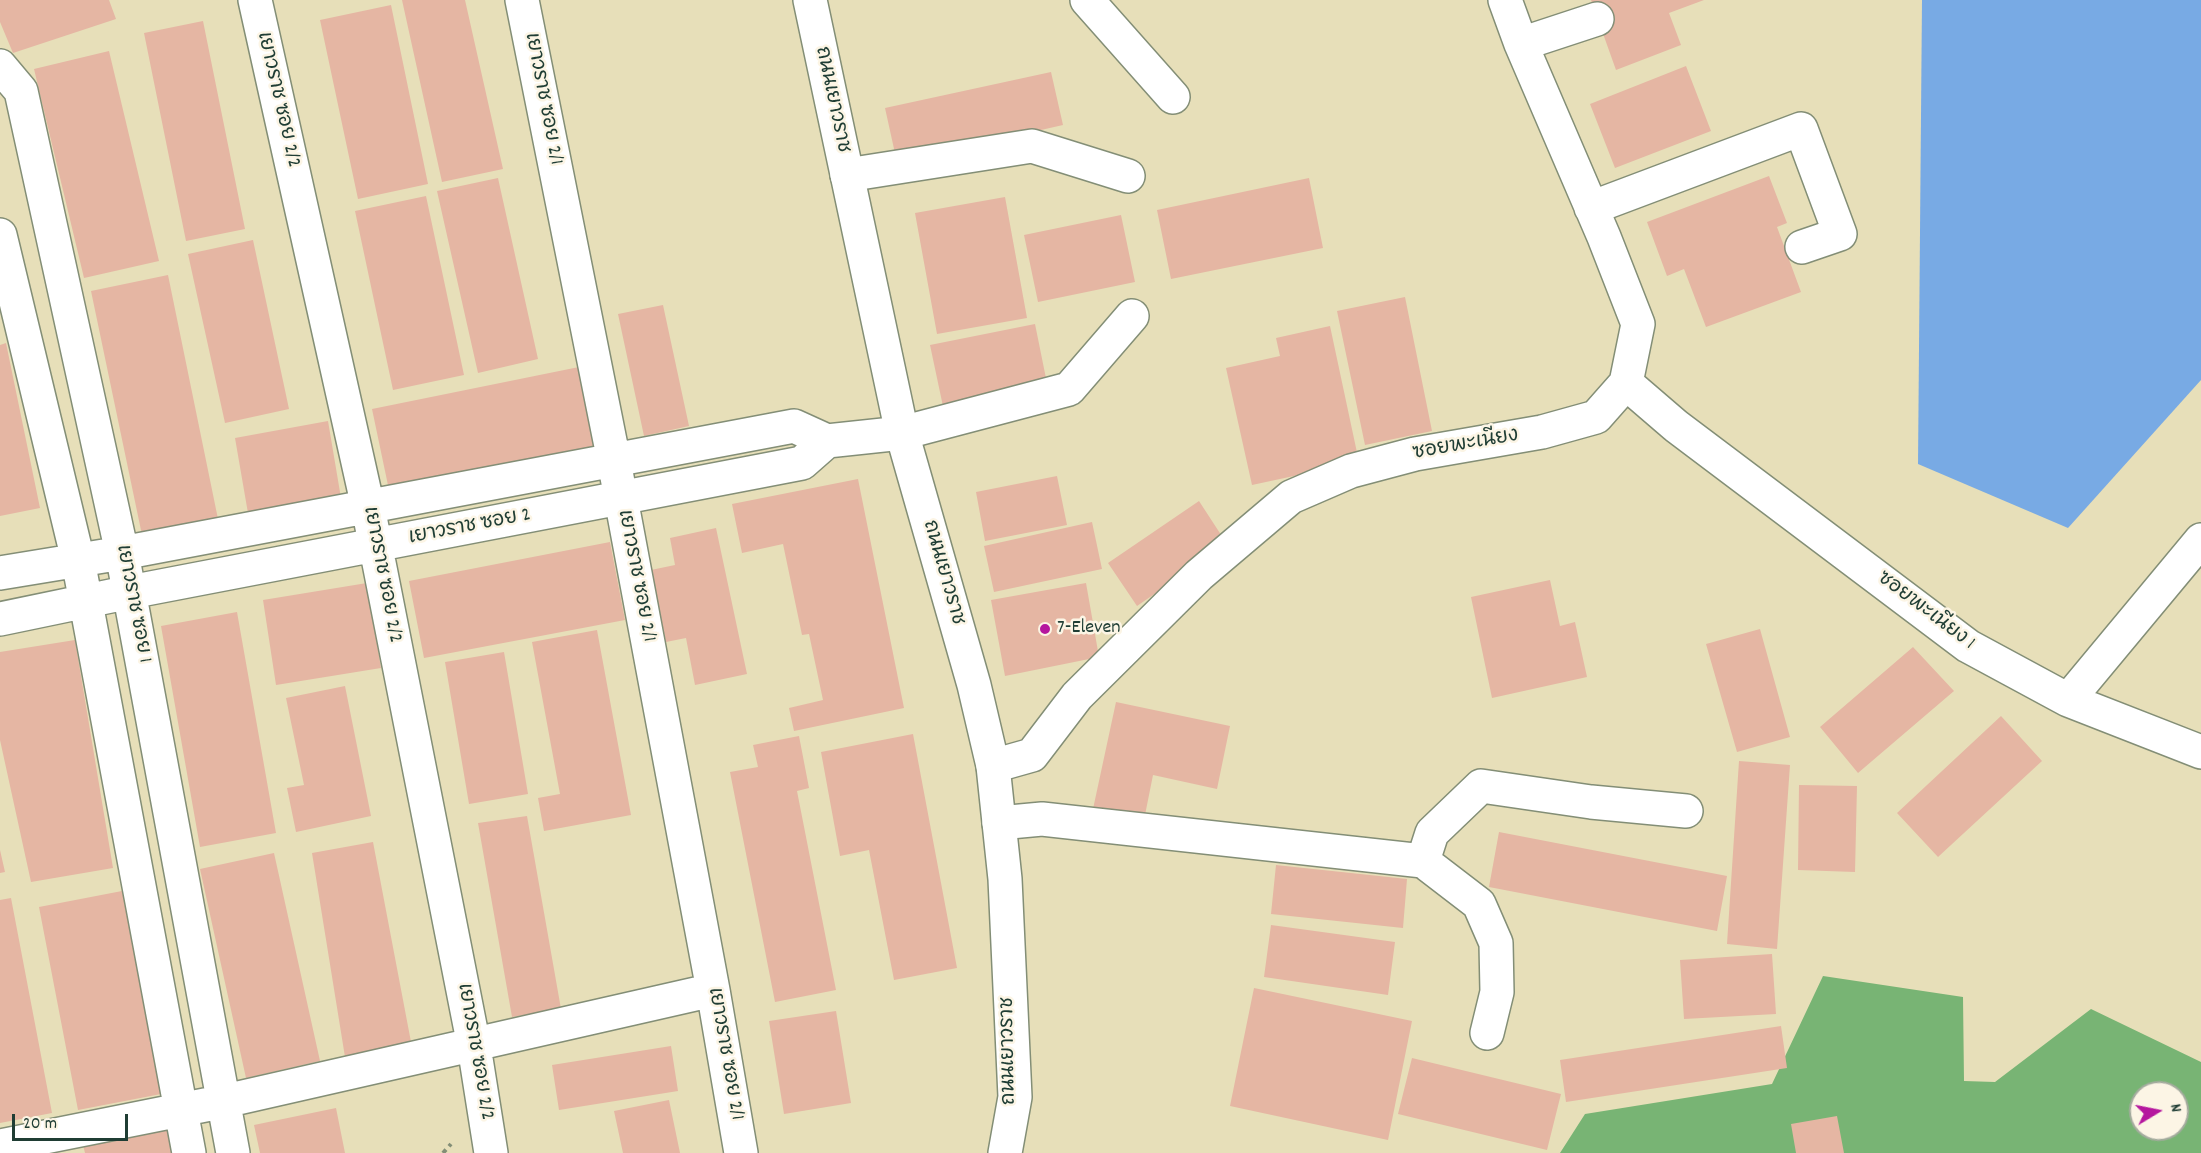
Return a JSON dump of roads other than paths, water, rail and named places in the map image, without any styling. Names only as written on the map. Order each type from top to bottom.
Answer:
[{"type":"street","name":"เยาวราช ซอย 2/2","points":[[255,0],[368,507],[474,1046],[491,1153]]},
{"type":"street","name":"เยาวราช ซอย 2/1","points":[[522,0],[614,462],[713,990],[741,1153]]},
{"type":"street","name":"ถนนเยาวราช","points":[[810,0],[902,433],[971,674],[993,766],[1005,879],[1015,1096],[1005,1153]]},
{"type":"street","points":[[1087,0],[1173,97]]},
{"type":"street","name":"ซอยพะเนียง","points":[[993,766],[1032,755],[1077,696],[1093,680],[1199,575],[1292,497],[1351,471],[1415,454],[1542,432],[1596,417],[1626,383],[1638,324],[1504,0]]},
{"type":"street","points":[[1521,44],[1598,19]]},
{"type":"street","name":"เยาวราช ซอย 1","points":[[0,66],[21,91],[122,553],[233,1153]]},
{"type":"street","points":[[1591,208],[1801,129],[1840,234],[1802,247]]},
{"type":"street","points":[[848,175],[1032,146],[1128,176]]},
{"type":"street","points":[[0,235],[78,560],[189,1153]]},
{"type":"street","points":[[17,306],[66,296]]},
{"type":"street","points":[[827,441],[902,433],[1069,389],[1132,316]]},
{"type":"street","name":"ซอยพะเนียง 1","points":[[1626,383],[1676,426],[1968,646],[2068,700],[2201,752]]},
{"type":"street","name":"เยาวราช ซอย 2","points":[[0,573],[122,553],[614,462],[794,426],[827,441],[802,463],[130,592],[0,620]]},
{"type":"street","points":[[2068,700],[2199,546]]},
{"type":"street","points":[[1423,861],[1432,832],[1481,786],[1591,802],[1686,811]]},
{"type":"street","points":[[999,823],[1041,819],[1423,861],[1479,904],[1496,943],[1497,992],[1487,1033]]},
{"type":"street","points":[[140,890],[184,882]]},
{"type":"street","points":[[0,1146],[225,1101],[713,990]]},
{"type":"water","points":[[1922,0],[2201,0],[2201,380],[2068,528],[1918,464]]},
{"type":"place","name":"7-Eleven","points":[[1045,629]]}]
